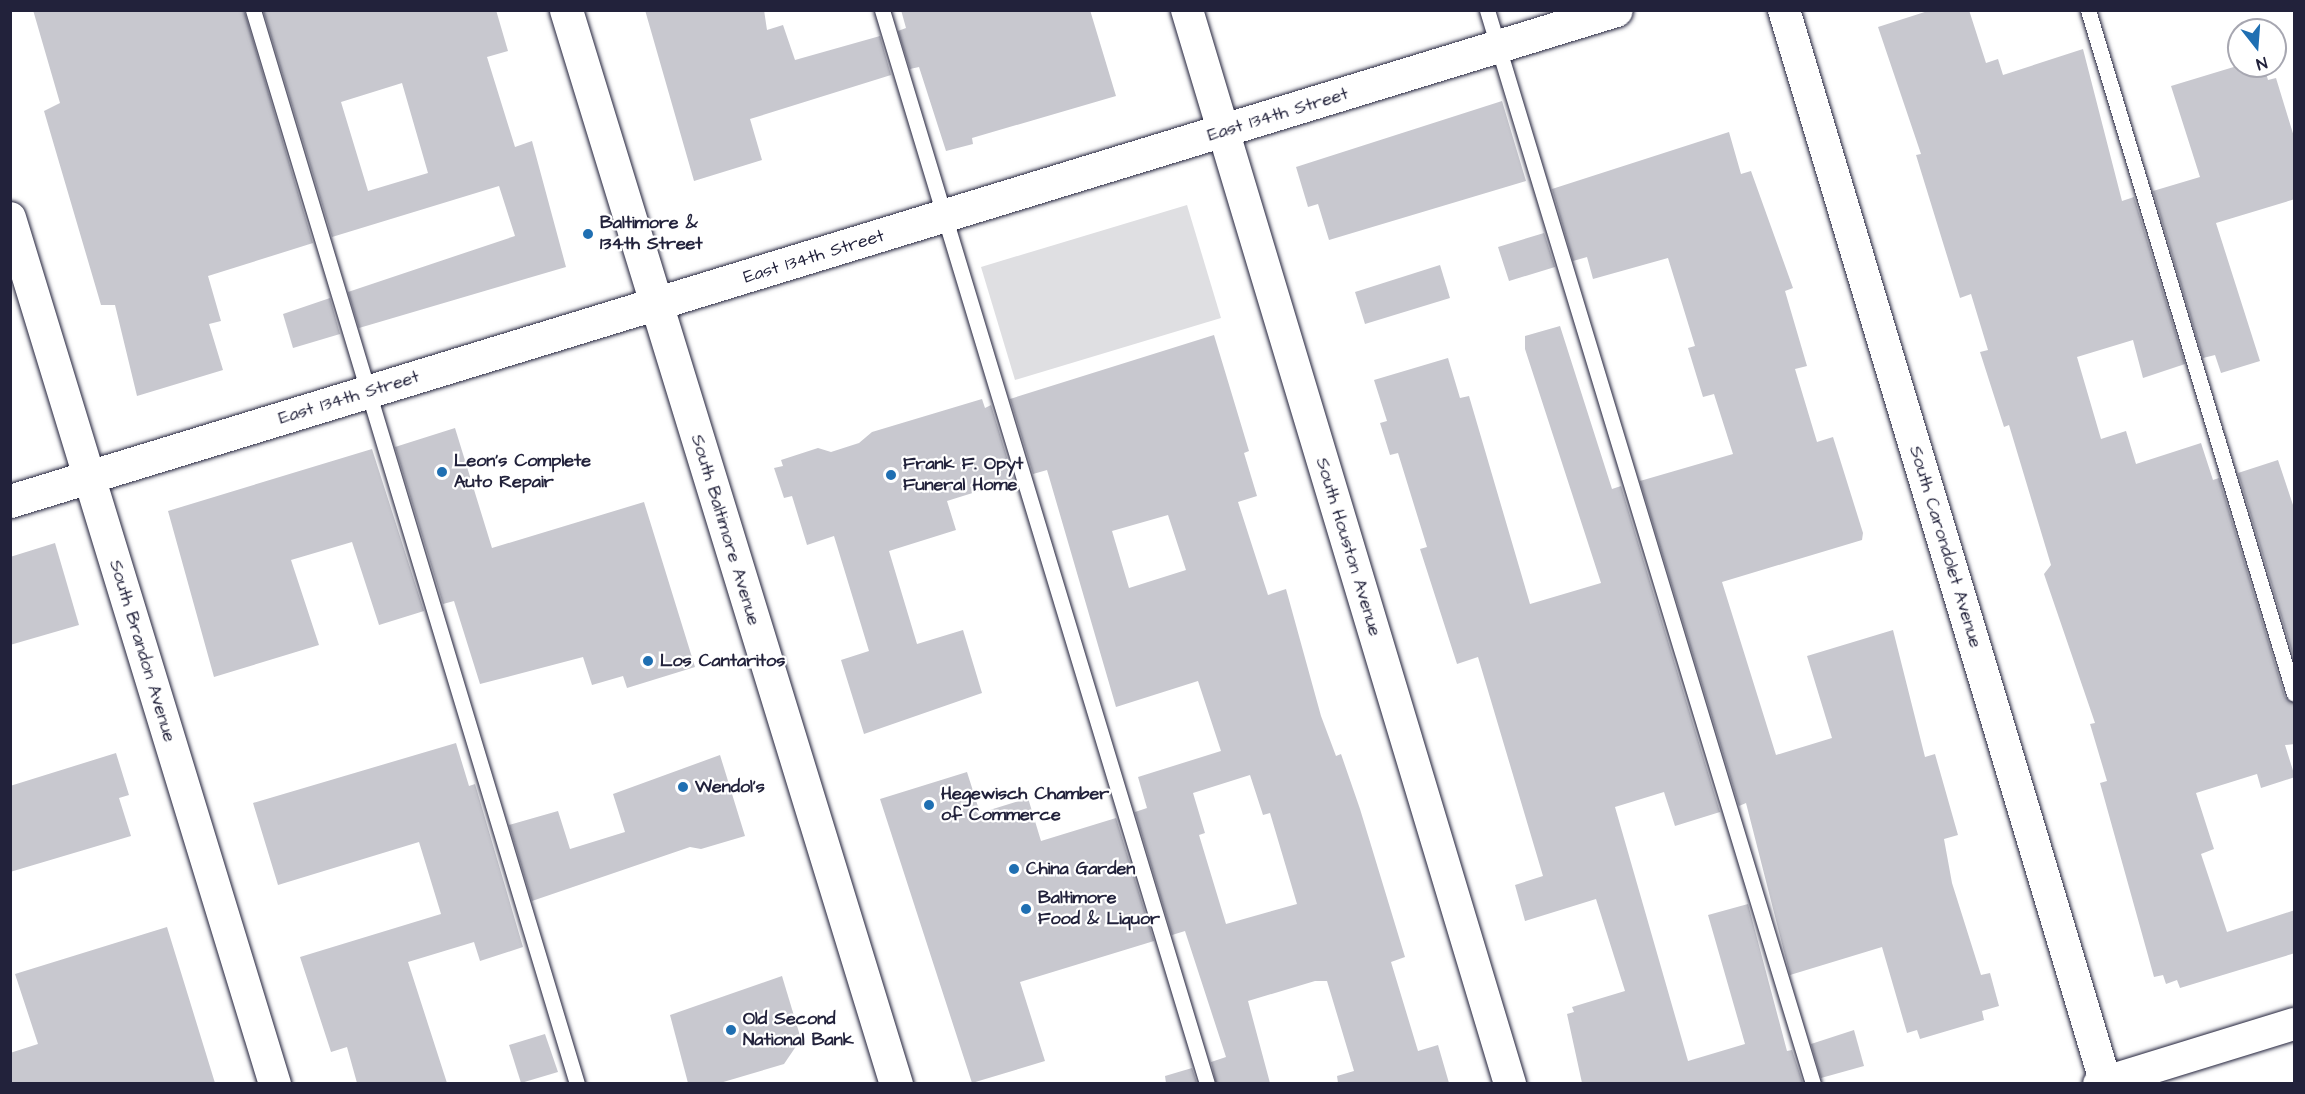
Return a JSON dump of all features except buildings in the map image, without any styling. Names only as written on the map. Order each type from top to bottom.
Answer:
[{"type":"street","name":"South Baltimore Avenue","points":[[566,10],[896,1083]]},
{"type":"street","name":"South Houston Avenue","points":[[1187,10],[1510,1083]]},
{"type":"street","name":"East 134th Street","points":[[10,501],[1616,10]]},
{"type":"street","name":"South Carondolet Avenue","points":[[1784,10],[2104,1083]]},
{"type":"street","name":"South Brandon Avenue","points":[[10,218],[275,1083]]},
{"type":"street","points":[[2104,1083],[2295,1024]]},
{"type":"lane","points":[[253,10],[577,1083]]},
{"type":"lane","points":[[882,10],[1207,1083]]},
{"type":"lane","points":[[1487,10],[1812,1083]]},
{"type":"lane","points":[[2088,10],[2295,694]]},
{"type":"shaded area","points":[[1187,205],[1221,318],[1015,380],[981,267]]},
{"type":"place","name":"Baltimore & 134th Street","points":[[588,234]]},
{"type":"place","name":"Leon's Complete Auto Repair","points":[[442,472]]},
{"type":"place","name":"Frank F. Opyt Funeral Home","points":[[891,475]]},
{"type":"place","name":"Los Cantaritos","points":[[648,661]]},
{"type":"place","name":"Wendol's","points":[[683,787]]},
{"type":"place","name":"Hegewisch Chamber of Commerce","points":[[929,805]]},
{"type":"place","name":"China Garden","points":[[1014,869]]},
{"type":"place","name":"Baltimore Food & Liquor","points":[[1026,909]]},
{"type":"place","name":"Old Second National Bank","points":[[731,1030]]}]
